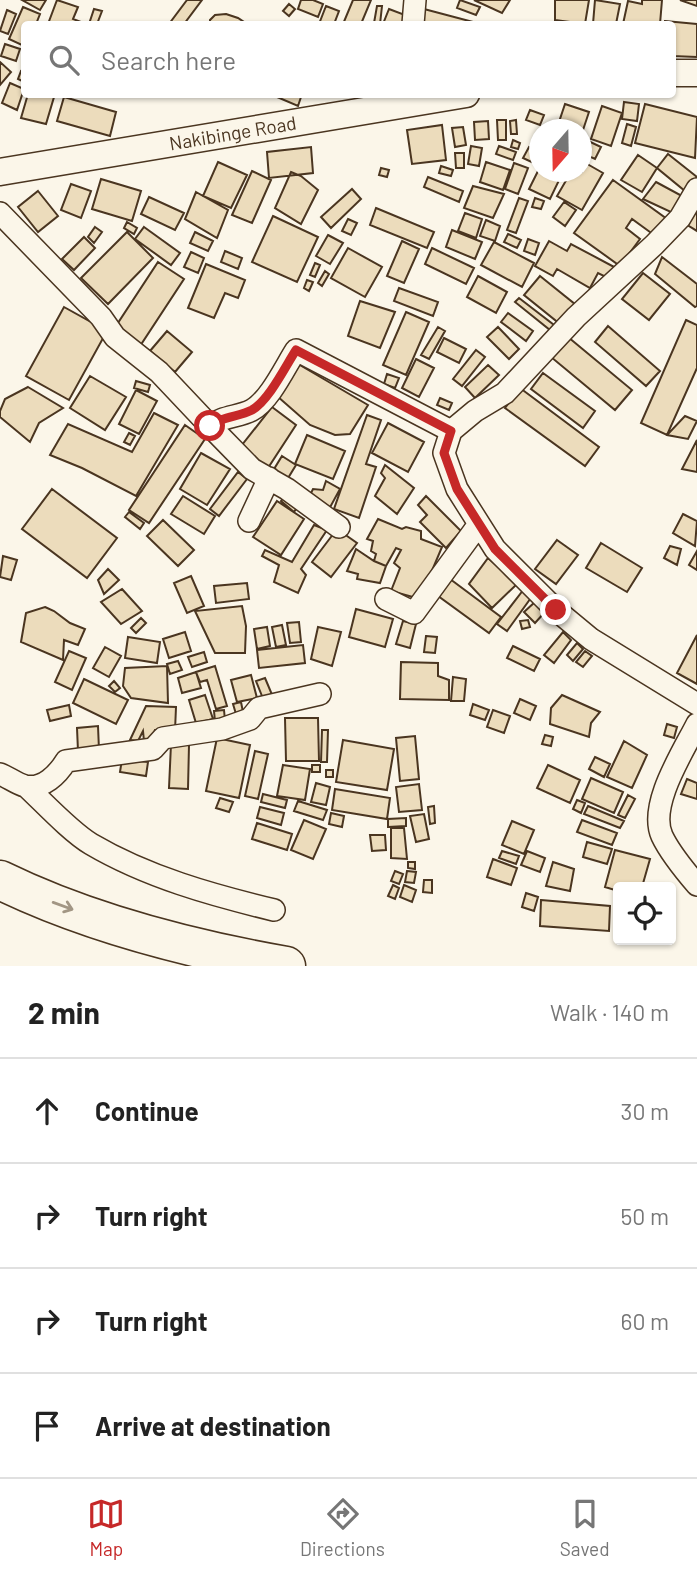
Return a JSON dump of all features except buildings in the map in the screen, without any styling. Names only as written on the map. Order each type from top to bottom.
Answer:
[{"type":"highway","points":[[0,880],[118,925],[286,966]]},
{"type":"street","points":[[412,21],[415,0]]},
{"type":"street","points":[[676,74],[697,73]]},
{"type":"street","name":"Nakibinge Road","points":[[0,173],[411,99]]},
{"type":"street","points":[[697,189],[680,218],[553,340],[531,368],[505,393],[475,411],[451,431],[444,453],[457,489],[495,549],[556,610],[591,639],[697,704]]},
{"type":"street","points":[[0,213],[101,317],[115,337],[159,372],[252,469],[287,489],[339,527]]},
{"type":"street","points":[[210,426],[217,420],[254,409],[273,386],[296,350],[451,431]]},
{"type":"street","points":[[249,521],[269,478]]},
{"type":"street","points":[[386,599],[414,612],[479,524]]},
{"type":"street","points":[[27,787],[43,784],[58,774],[66,761],[153,749],[163,738],[222,729],[250,719],[259,708],[320,694]]},
{"type":"street","points":[[697,724],[659,807],[661,834],[697,885]]},
{"type":"street","points":[[0,774],[27,787],[90,844],[145,870],[211,895],[274,910]]},
{"type":"route","points":[[210,426],[217,420],[254,409],[273,386],[296,350],[451,431],[444,453],[457,489],[495,549],[556,610]]}]
